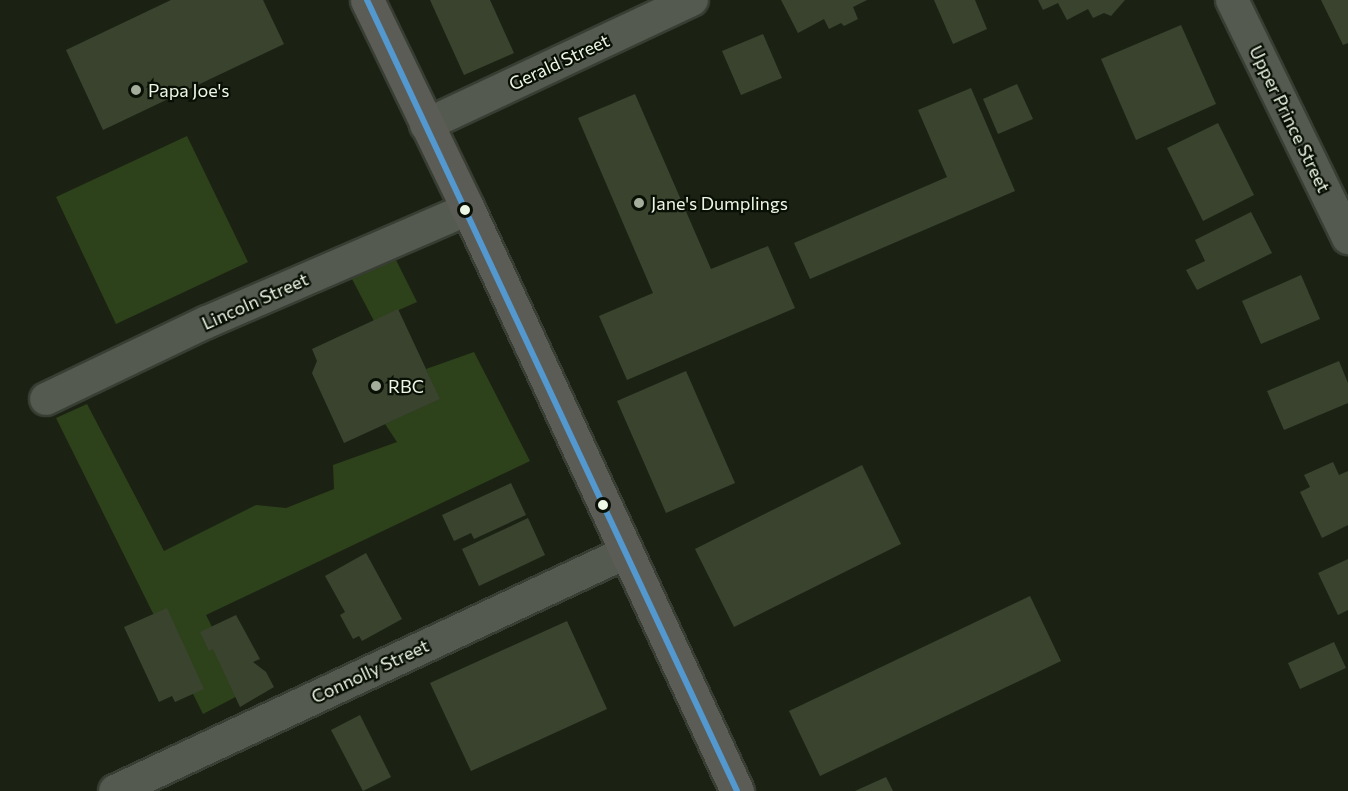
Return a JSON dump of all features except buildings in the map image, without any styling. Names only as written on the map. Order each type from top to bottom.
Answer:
[{"type":"main road","points":[[367,0],[468,209],[625,554],[737,791]]},
{"type":"street","name":"Gerald Street","points":[[426,125],[692,0]]},
{"type":"street","name":"Upper Prince Street","points":[[1232,0],[1348,238]]},
{"type":"street","name":"Lincoln Street","points":[[46,399],[207,322],[468,209]]},
{"type":"street","name":"Connolly Street","points":[[115,791],[625,554]]},
{"type":"green space","points":[[187,136],[248,262],[116,324],[56,197]]},
{"type":"green space","points":[[396,260],[417,302],[374,321],[352,279]]},
{"type":"green space","points":[[474,352],[530,461],[206,615],[245,692],[203,714],[56,418],[87,404],[164,551],[256,505],[286,508],[334,489],[333,465],[397,442],[385,424],[439,399],[426,369]]},
{"type":"transit line","points":[[367,0],[737,791]]},
{"type":"place","name":"Papa Joe's","points":[[136,90]]},
{"type":"place","name":"Jane's Dumplings","points":[[639,203]]},
{"type":"place","name":"RBC","points":[[376,386]]}]
